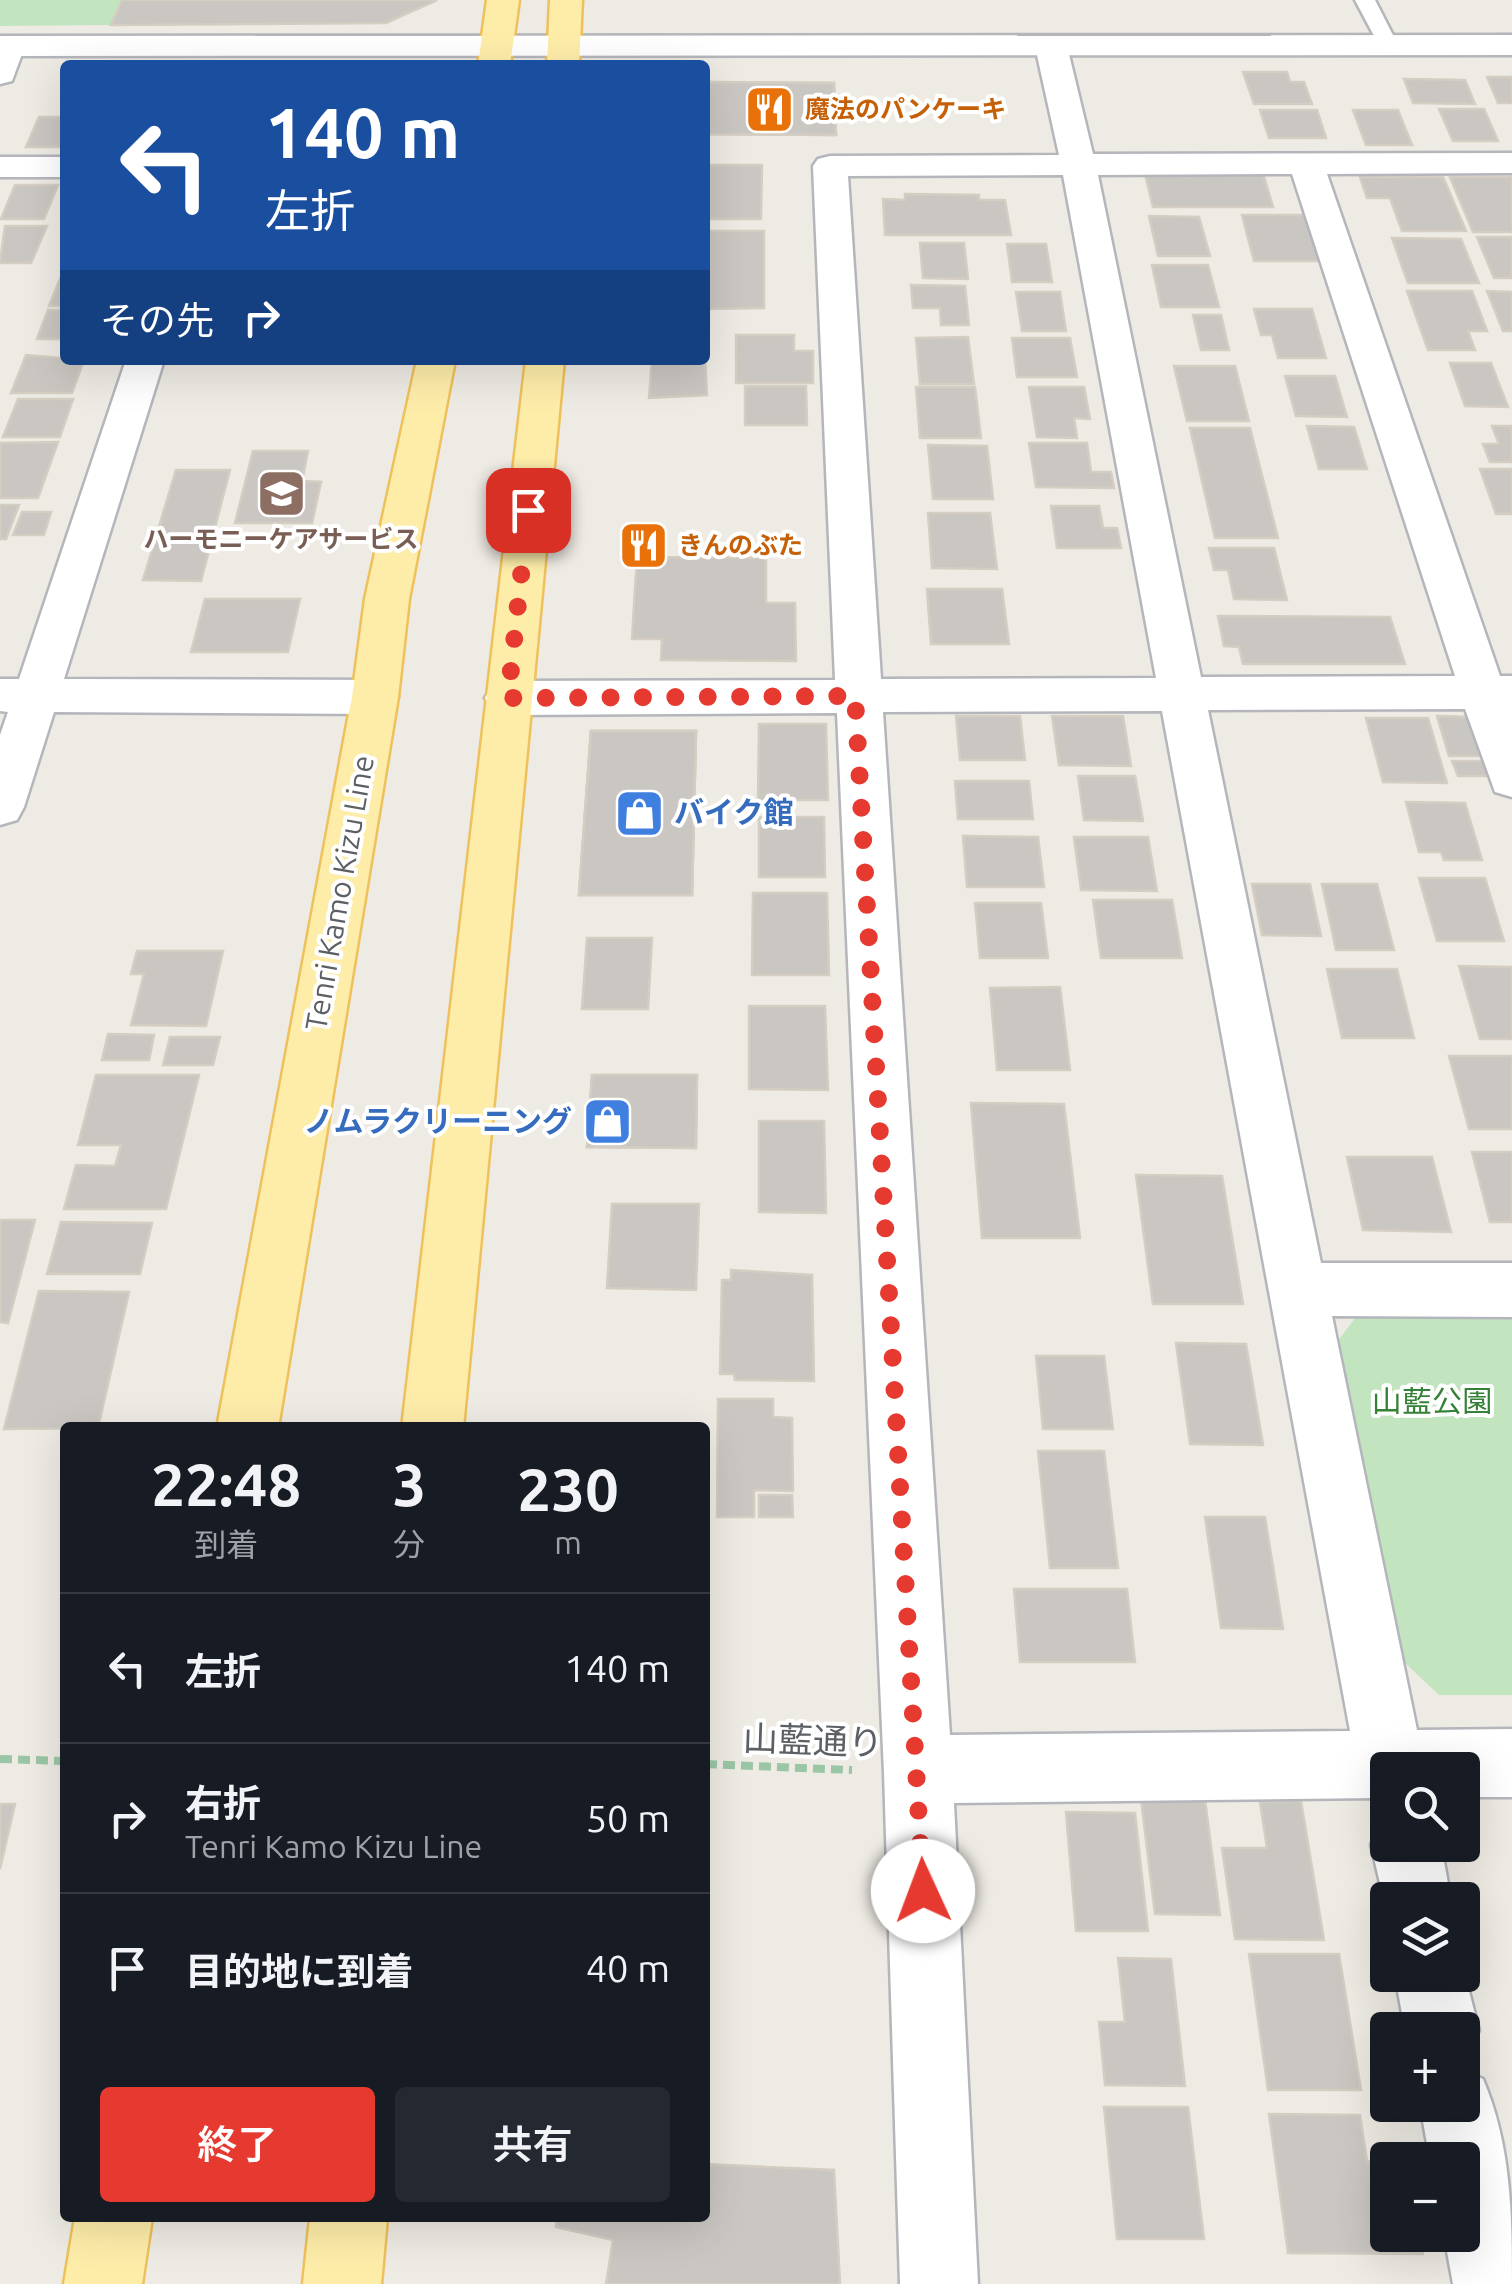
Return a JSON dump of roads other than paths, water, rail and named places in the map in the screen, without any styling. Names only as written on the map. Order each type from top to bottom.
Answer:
[{"type":"main road","points":[[495,57],[503,0]]},
{"type":"main road","points":[[563,57],[566,0]]},
{"type":"main road","name":"Tenri Kamo Kizu Line","points":[[248,1422],[375,698],[387,599],[435,365]]},
{"type":"main road","points":[[433,1422],[544,365]]},
{"type":"main road","points":[[104,2284],[113,2222]]},
{"type":"main road","points":[[342,2284],[349,2222]]},
{"type":"street","points":[[3,56],[563,57],[1051,46],[1512,45]]},
{"type":"street","points":[[1051,46],[1078,164],[1178,694],[1300,1289],[1387,1752]]},
{"type":"street","points":[[1306,163],[1498,692],[1512,779]]},
{"type":"street","points":[[939,2284],[918,1773],[855,696],[830,166],[1512,163]]},
{"type":"street","points":[[0,168],[60,167]]},
{"type":"street","points":[[0,807],[18,695],[143,365]]},
{"type":"street","points":[[508,698],[1498,692]]},
{"type":"street","points":[[18,695],[375,698]]},
{"type":"street","points":[[1300,1289],[1512,1290]]},
{"type":"street","points":[[1480,1764],[1512,1763]]},
{"type":"street","points":[[918,1773],[963,1768],[1370,1767]]},
{"type":"street","points":[[1460,2122],[1492,2284]]},
{"type":"lane","points":[[1365,0],[1388,45]]},
{"type":"place","name":"魔法のパンケーキ","points":[[770,109]]},
{"type":"place","name":"ハーモニーケアサービス","points":[[281,493]]},
{"type":"place","name":"きんのぶた","points":[[643,545]]},
{"type":"place","name":"バイク館","points":[[639,813]]},
{"type":"place","name":"ノムラクリーニング","points":[[607,1122]]},
{"type":"park label","name":"山藍公園","points":[[1432,1402]]}]
